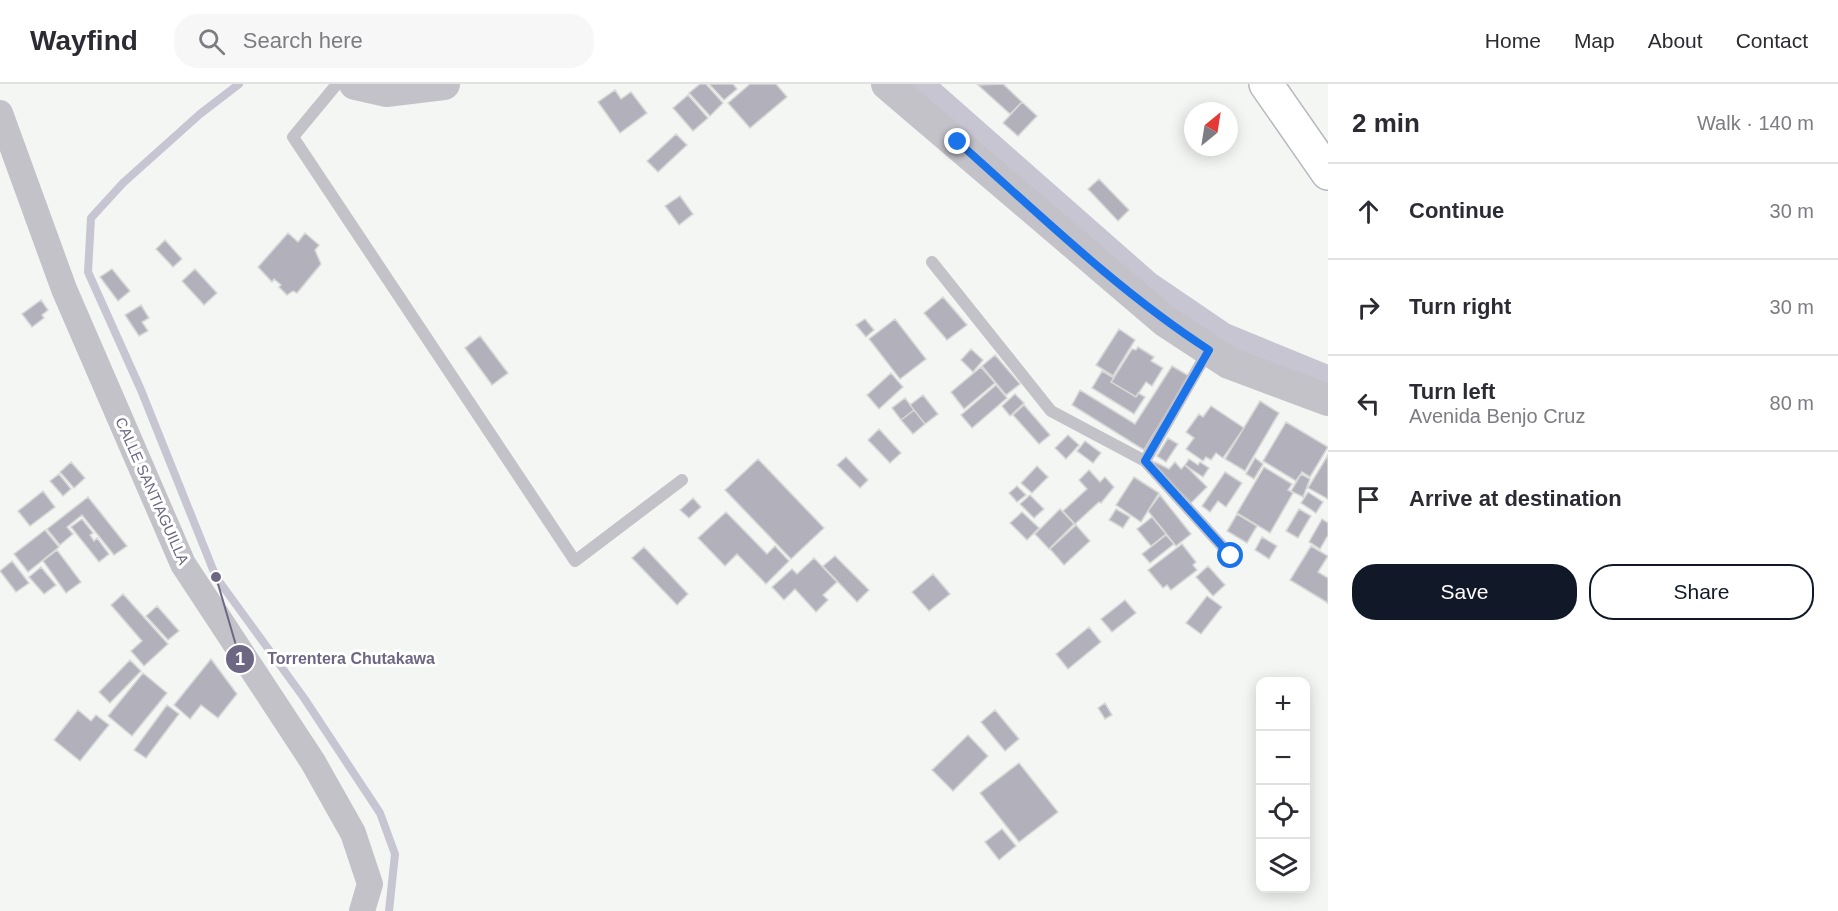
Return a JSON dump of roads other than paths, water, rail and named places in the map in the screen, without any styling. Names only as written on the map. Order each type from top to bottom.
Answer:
[{"type":"main road","points":[[1266,84],[1328,173]]},
{"type":"street","points":[[355,84],[386,91],[444,84]]},
{"type":"street","points":[[887,84],[958,142],[1093,263],[1165,321],[1229,363],[1328,400]]},
{"type":"street","name":"CALLE SANTIAGUILLA","points":[[0,113],[64,289],[183,564],[313,762],[353,833],[370,884],[362,911]]},
{"type":"lane","points":[[337,84],[293,137],[575,561],[682,480]]},
{"type":"lane","points":[[932,262],[1051,411],[1145,461],[1231,556]]},
{"type":"lane","points":[[1145,461],[1209,350]]},
{"type":"waterway","points":[[239,84],[200,114],[123,183],[91,218],[88,272],[141,390],[216,577],[304,698],[380,813],[395,854],[389,911]]},
{"type":"waterway","points":[[920,84],[1148,285],[1223,336],[1328,379]]},
{"type":"place","name":"Torrentera Chutakawa","points":[[216,577]]}]
